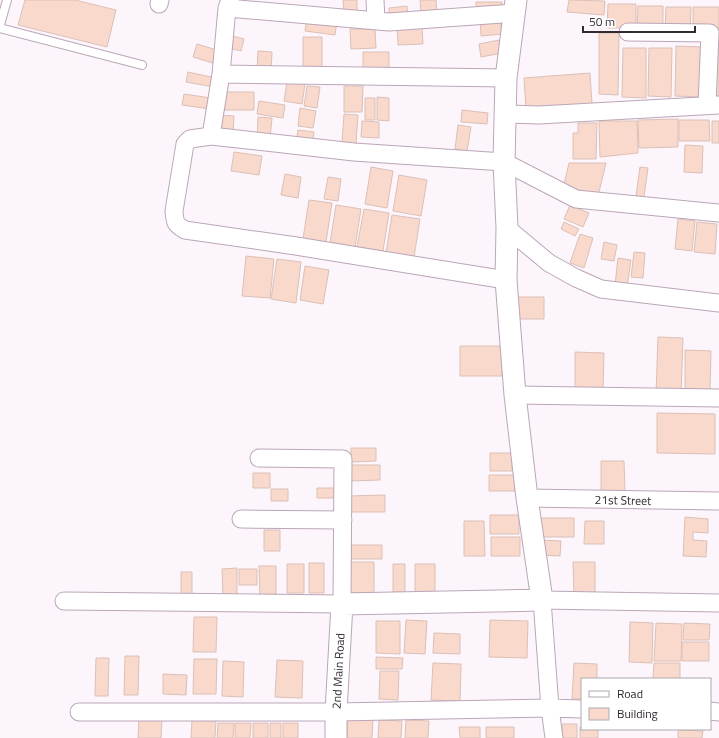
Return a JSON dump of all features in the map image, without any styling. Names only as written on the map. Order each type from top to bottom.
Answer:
[{"type":"street","points":[[375,0],[376,20]]},
{"type":"street","points":[[211,136],[228,4],[389,22],[516,7],[506,78],[504,162],[507,228],[506,280],[515,395],[527,498],[542,600],[550,708],[554,738]]},
{"type":"street","points":[[505,114],[539,115],[713,105],[714,33],[628,32]]},
{"type":"street","points":[[220,74],[506,78]]},
{"type":"street","points":[[506,280],[304,247],[185,230],[178,226],[174,221],[174,211],[185,144],[190,139],[211,136],[354,152],[504,162],[576,199],[719,213]]},
{"type":"street","points":[[507,228],[549,263],[576,278],[601,289],[719,303]]},
{"type":"street","points":[[515,395],[719,398]]},
{"type":"street","points":[[259,458],[343,459],[342,604]]},
{"type":"street","name":"21st Street","points":[[527,498],[719,501]]},
{"type":"street","points":[[240,519],[343,520]]},
{"type":"street","points":[[64,601],[342,604],[542,600],[719,603]]},
{"type":"street","name":"2nd Main Road","points":[[336,738],[342,604]]},
{"type":"street","points":[[79,712],[336,712],[550,708],[581,709]]},
{"type":"lane","points":[[7,0],[0,27],[142,65]]},
{"type":"building","points":[[25,0],[75,0],[116,10],[107,47],[18,25]]},
{"type":"building","points":[[343,0],[357,0],[357,15],[344,15]]},
{"type":"building","points":[[420,0],[436,0],[437,15],[421,16]]},
{"type":"building","points":[[569,0],[605,1],[604,15],[567,12]]},
{"type":"building","points":[[476,2],[502,2],[503,12],[476,13]]},
{"type":"building","points":[[608,4],[636,4],[636,28],[607,28]]},
{"type":"building","points":[[407,6],[408,19],[389,20],[389,8]]},
{"type":"building","points":[[638,6],[663,6],[663,31],[637,30]]},
{"type":"building","points":[[666,7],[691,7],[690,32],[665,31]]},
{"type":"building","points":[[693,7],[719,7],[719,31],[693,30]]},
{"type":"building","points":[[307,17],[337,21],[335,35],[305,31]]},
{"type":"building","points":[[500,17],[502,34],[481,36],[480,18]]},
{"type":"building","points":[[422,24],[423,44],[398,45],[397,25]]},
{"type":"building","points":[[350,29],[375,29],[376,48],[351,49]]},
{"type":"building","points":[[599,33],[619,33],[618,95],[599,94]]},
{"type":"building","points":[[228,35],[244,39],[241,51],[225,47]]},
{"type":"building","points":[[303,37],[322,37],[322,70],[303,70]]},
{"type":"building","points":[[499,40],[502,53],[481,57],[479,44]]},
{"type":"building","points":[[197,44],[220,51],[216,64],[193,57]]},
{"type":"building","points":[[676,46],[704,47],[703,97],[675,96]]},
{"type":"building","points":[[623,48],[646,48],[646,98],[622,97]]},
{"type":"building","points":[[649,48],[672,48],[671,97],[648,96]]},
{"type":"building","points":[[716,48],[719,48],[719,99],[715,99]]},
{"type":"building","points":[[258,51],[272,52],[271,73],[257,72]]},
{"type":"building","points":[[363,52],[389,52],[389,72],[363,71]]},
{"type":"building","points":[[188,72],[216,78],[214,87],[186,82]]},
{"type":"building","points":[[590,73],[592,104],[526,109],[524,78]]},
{"type":"building","points":[[287,82],[305,84],[302,104],[284,101]]},
{"type":"building","points":[[307,86],[320,87],[317,108],[304,106]]},
{"type":"building","points":[[344,86],[363,86],[362,112],[344,112]]},
{"type":"building","points":[[224,92],[254,92],[254,110],[224,110]]},
{"type":"building","points":[[184,94],[211,98],[210,109],[182,105]]},
{"type":"building","points":[[377,97],[389,98],[389,121],[377,120]]},
{"type":"building","points":[[365,98],[375,98],[375,120],[365,120]]},
{"type":"building","points":[[259,101],[285,105],[283,118],[257,114]]},
{"type":"building","points":[[300,108],[316,111],[313,128],[298,126]]},
{"type":"building","points":[[462,110],[488,113],[487,124],[461,122]]},
{"type":"building","points":[[344,114],[358,115],[356,144],[342,143]]},
{"type":"building","points":[[216,115],[234,116],[233,134],[215,133]]},
{"type":"building","points":[[258,117],[272,118],[270,138],[257,137]]},
{"type":"building","points":[[678,119],[678,147],[639,148],[638,120]]},
{"type":"building","points":[[679,120],[709,120],[710,141],[679,141]]},
{"type":"building","points":[[362,121],[379,122],[379,138],[361,137]]},
{"type":"building","points":[[599,121],[637,121],[638,153],[600,157]]},
{"type":"building","points":[[712,121],[719,121],[719,143],[712,143]]},
{"type":"building","points":[[578,123],[597,123],[596,159],[573,159],[573,133],[578,133]]},
{"type":"building","points":[[458,125],[471,127],[467,151],[455,149]]},
{"type":"building","points":[[298,130],[314,132],[312,146],[296,143]]},
{"type":"building","points":[[685,145],[703,146],[702,173],[684,172]]},
{"type":"building","points":[[234,152],[262,156],[259,175],[231,171]]},
{"type":"building","points":[[569,163],[606,163],[598,196],[563,189]]},
{"type":"building","points":[[371,167],[393,171],[387,208],[365,204]]},
{"type":"building","points":[[640,167],[648,168],[644,197],[636,196]]},
{"type":"building","points":[[285,174],[301,177],[298,198],[281,195]]},
{"type":"building","points":[[399,175],[427,180],[421,216],[393,211]]},
{"type":"building","points":[[328,177],[341,179],[338,201],[324,199]]},
{"type":"building","points":[[309,200],[332,203],[326,242],[303,239]]},
{"type":"building","points":[[336,205],[361,209],[355,247],[330,243]]},
{"type":"building","points":[[570,205],[589,213],[583,227],[564,219]]},
{"type":"building","points":[[364,209],[389,213],[383,251],[357,247]]},
{"type":"building","points":[[392,215],[420,219],[414,257],[386,253]]},
{"type":"building","points":[[678,219],[695,221],[692,251],[675,249]]},
{"type":"building","points":[[564,222],[579,229],[575,236],[561,229]]},
{"type":"building","points":[[697,222],[717,224],[715,254],[694,252]]},
{"type":"building","points":[[580,234],[593,238],[584,268],[570,263]]},
{"type":"building","points":[[604,242],[617,245],[614,261],[601,259]]},
{"type":"building","points":[[634,252],[645,253],[643,278],[631,277]]},
{"type":"building","points":[[246,256],[274,259],[270,298],[242,296]]},
{"type":"building","points":[[618,258],[631,260],[627,287],[615,285]]},
{"type":"building","points":[[277,259],[301,262],[296,303],[271,299]]},
{"type":"building","points":[[305,266],[329,270],[323,304],[300,300]]},
{"type":"building","points":[[516,297],[544,297],[544,319],[516,319]]},
{"type":"building","points":[[658,337],[683,338],[681,395],[656,394]]},
{"type":"building","points":[[460,346],[502,346],[502,376],[460,376]]},
{"type":"building","points":[[685,350],[711,351],[710,390],[685,389]]},
{"type":"building","points":[[575,352],[604,353],[603,391],[575,391]]},
{"type":"building","points":[[657,413],[715,414],[715,454],[657,453]]},
{"type":"building","points":[[351,448],[376,448],[376,461],[351,462]]},
{"type":"building","points":[[490,453],[512,453],[512,471],[490,471]]},
{"type":"building","points":[[601,461],[624,461],[625,491],[601,491]]},
{"type":"building","points":[[350,465],[380,465],[380,480],[350,481]]},
{"type":"building","points":[[253,473],[270,473],[270,488],[253,488]]},
{"type":"building","points":[[489,475],[515,475],[515,491],[489,491]]},
{"type":"building","points":[[317,488],[337,488],[337,498],[317,498]]},
{"type":"building","points":[[271,489],[288,489],[288,501],[271,501]]},
{"type":"building","points":[[385,495],[385,512],[349,512],[349,496]]},
{"type":"building","points":[[490,515],[519,515],[519,534],[490,534]]},
{"type":"building","points":[[685,517],[708,519],[708,533],[693,532],[693,540],[707,541],[706,557],[683,556]]},
{"type":"building","points":[[541,518],[574,518],[574,537],[541,537]]},
{"type":"building","points":[[464,521],[484,521],[485,556],[464,556]]},
{"type":"building","points":[[585,521],[604,521],[604,544],[584,544]]},
{"type":"building","points":[[264,530],[280,530],[280,551],[264,551]]},
{"type":"building","points":[[491,537],[520,537],[520,556],[491,556]]},
{"type":"building","points":[[540,540],[561,541],[560,556],[540,555]]},
{"type":"building","points":[[351,545],[382,545],[382,559],[351,559]]},
{"type":"building","points":[[350,562],[374,562],[374,593],[350,593]]},
{"type":"building","points":[[573,562],[595,562],[595,593],[574,594]]},
{"type":"building","points":[[309,563],[324,563],[324,593],[309,593]]},
{"type":"building","points":[[287,564],[304,564],[304,593],[287,593]]},
{"type":"building","points":[[393,564],[405,564],[405,592],[393,592]]},
{"type":"building","points":[[415,564],[435,564],[435,594],[415,594]]},
{"type":"building","points":[[259,566],[276,566],[276,594],[260,595]]},
{"type":"building","points":[[237,568],[237,595],[223,595],[222,569]]},
{"type":"building","points":[[239,569],[257,569],[257,585],[239,585]]},
{"type":"building","points":[[181,572],[192,572],[192,594],[181,594]]},
{"type":"building","points":[[194,617],[217,617],[216,652],[193,652]]},
{"type":"building","points":[[406,620],[427,621],[425,654],[404,653]]},
{"type":"building","points":[[490,620],[528,621],[527,658],[489,657]]},
{"type":"building","points":[[376,621],[400,621],[400,654],[376,653]]},
{"type":"building","points":[[630,622],[653,623],[652,663],[629,662]]},
{"type":"building","points":[[656,623],[682,624],[681,661],[654,661]]},
{"type":"building","points":[[684,623],[710,624],[709,640],[683,640]]},
{"type":"building","points":[[434,633],[460,634],[460,654],[433,653]]},
{"type":"building","points":[[682,642],[709,642],[709,661],[682,661]]},
{"type":"building","points":[[125,656],[139,656],[138,695],[124,695]]},
{"type":"building","points":[[376,657],[403,658],[402,669],[376,669]]},
{"type":"building","points":[[96,658],[109,658],[108,696],[95,696]]},
{"type":"building","points":[[194,659],[217,659],[216,694],[193,694]]},
{"type":"building","points":[[277,660],[303,661],[302,698],[275,697]]},
{"type":"building","points":[[223,661],[244,662],[243,697],[222,696]]},
{"type":"building","points":[[433,663],[461,664],[460,701],[431,700]]},
{"type":"building","points":[[574,663],[597,664],[597,678],[581,678],[581,699],[572,699]]},
{"type":"building","points":[[654,663],[680,663],[680,678],[653,678]]},
{"type":"building","points":[[380,671],[399,671],[398,700],[379,699]]},
{"type":"building","points":[[163,674],[187,675],[186,695],[163,694]]},
{"type":"building","points":[[139,718],[162,719],[161,738],[138,738]]},
{"type":"building","points":[[348,719],[373,719],[372,738],[347,738]]},
{"type":"building","points":[[192,720],[216,721],[215,738],[191,738]]},
{"type":"building","points":[[379,720],[402,721],[401,738],[378,738]]},
{"type":"building","points":[[406,720],[429,721],[428,738],[405,738]]},
{"type":"building","points":[[218,723],[234,723],[233,738],[217,738]]},
{"type":"building","points":[[235,723],[251,723],[250,738],[235,738]]},
{"type":"building","points":[[253,723],[268,723],[268,738],[253,738]]},
{"type":"building","points":[[270,723],[281,723],[281,738],[270,738]]},
{"type":"building","points":[[283,723],[298,723],[298,738],[283,738]]},
{"type":"building","points":[[562,724],[577,724],[577,738],[562,738]]},
{"type":"building","points":[[459,727],[480,727],[480,738],[460,738]]},
{"type":"building","points":[[486,727],[514,727],[514,738],[486,738]]},
{"type":"building","points":[[580,727],[581,730],[598,730],[598,738],[580,738]]},
{"type":"building","points":[[678,730],[703,731],[702,738],[678,738]]}]
